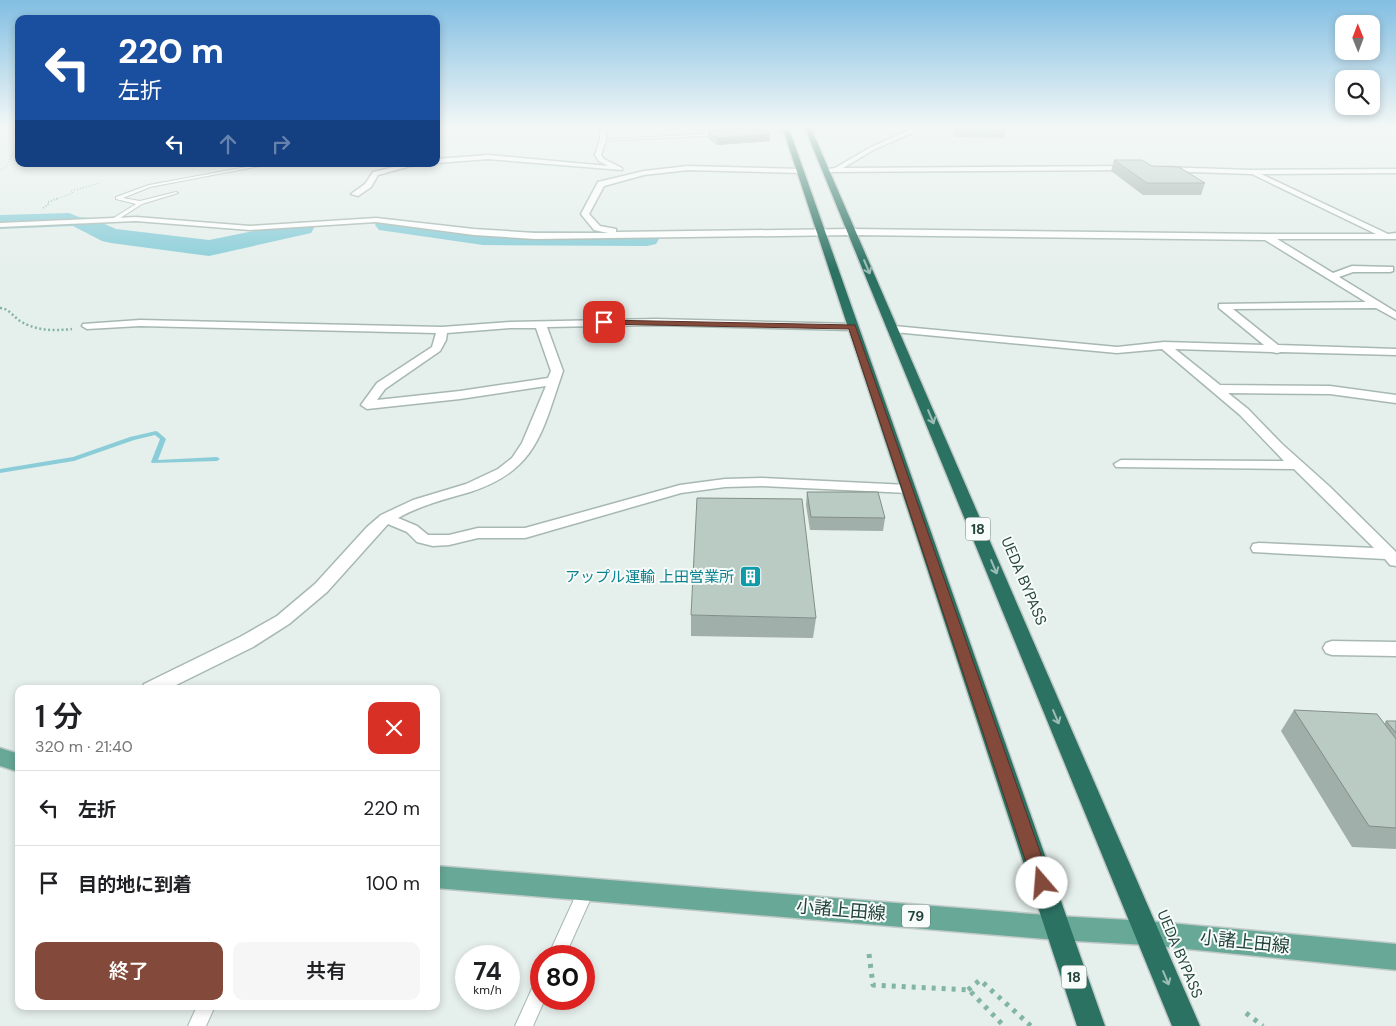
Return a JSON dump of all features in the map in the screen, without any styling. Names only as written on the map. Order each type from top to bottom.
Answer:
[{"type":"highway","name":"18","points":[[801,174],[1091,1026]]},
{"type":"highway","name":"UEDA BYPASS","points":[[834,174],[852,232],[1186,1026]]},
{"type":"main road","points":[[0,756],[15,762]]},
{"type":"main road","name":"小諸上田線","points":[[440,877],[1057,928],[1147,933],[1396,957]]},
{"type":"street","points":[[355,194],[368,185],[374,174]]},
{"type":"street","points":[[636,174],[602,183],[597,189],[593,200],[586,207],[585,214],[600,229],[643,232],[653,235]]},
{"type":"street","points":[[1256,174],[1392,236]]},
{"type":"street","points":[[0,225],[115,219],[153,220],[250,228],[376,220],[515,235],[852,232],[1268,237],[1392,236]]},
{"type":"street","points":[[1268,237],[1396,316]]},
{"type":"street","points":[[1331,277],[1352,269],[1390,268]]},
{"type":"street","points":[[1277,350],[1223,306],[1378,305]]},
{"type":"street","points":[[87,326],[149,324],[442,330],[540,324],[656,322],[852,327]]},
{"type":"street","points":[[159,685],[233,649],[287,617],[328,580],[368,534],[386,518],[422,502],[497,475],[517,460],[527,447],[557,371],[540,324]]},
{"type":"street","points":[[894,329],[1117,350],[1164,345],[1277,350],[1331,349],[1396,352]]},
{"type":"street","points":[[442,330],[441,340],[436,349],[381,386],[367,404],[460,395],[553,381]]},
{"type":"street","points":[[1164,345],[1219,389],[1244,412],[1392,558]]},
{"type":"street","points":[[1219,389],[1330,390],[1396,399]]},
{"type":"street","points":[[1121,464],[1297,465]]},
{"type":"street","points":[[386,518],[412,529],[423,539],[433,542],[478,533],[525,533],[680,489],[725,483],[762,482],[908,489]]},
{"type":"street","points":[[1259,548],[1392,558]]},
{"type":"street","points":[[1332,648],[1396,649]]},
{"type":"lane","points":[[140,203],[118,198],[149,186],[215,174]]},
{"type":"lane","points":[[121,188],[136,191]]},
{"type":"lane","points":[[115,219],[140,203],[176,193]]},
{"type":"lane","points":[[561,945],[587,889]]},
{"type":"lane","points":[[197,1026],[204,1010]]},
{"type":"lane","points":[[524,1026],[531,1010]]},
{"type":"path","points":[[47,206],[48,202],[74,193],[71,191],[100,183]]},
{"type":"path","points":[[0,308],[4,308],[22,321],[41,330],[61,330],[87,326]]},
{"type":"path","points":[[869,954],[873,985],[968,990],[1004,1026]]},
{"type":"path","points":[[968,990],[980,980],[1031,1026]]},
{"type":"path","points":[[1246,1013],[1263,1026]]},
{"type":"building","points":[[1134,174],[1190,174],[1205,183],[1147,183]]},
{"type":"building","points":[[807,492],[878,492],[885,518],[811,517]]},
{"type":"building","name":"アップル運輸 上田営業所","points":[[697,498],[802,499],[816,618],[691,615]]},
{"type":"building","points":[[1294,710],[1377,714],[1396,739],[1396,828],[1369,826]]},
{"type":"building","points":[[1386,721],[1396,721],[1396,733]]},
{"type":"waterway","points":[[0,222],[69,220]]},
{"type":"waterway","points":[[83,223],[111,236],[209,248],[302,228]]},
{"type":"waterway","points":[[387,225],[483,238],[647,239]]},
{"type":"waterway","points":[[0,471],[74,459],[132,438],[156,433],[163,439],[154,462],[217,459]]},
{"type":"place","name":"アップル運輸 上田営業所","points":[[750,577]]},
{"type":"route","points":[[604,322],[852,327],[1042,883]]}]
